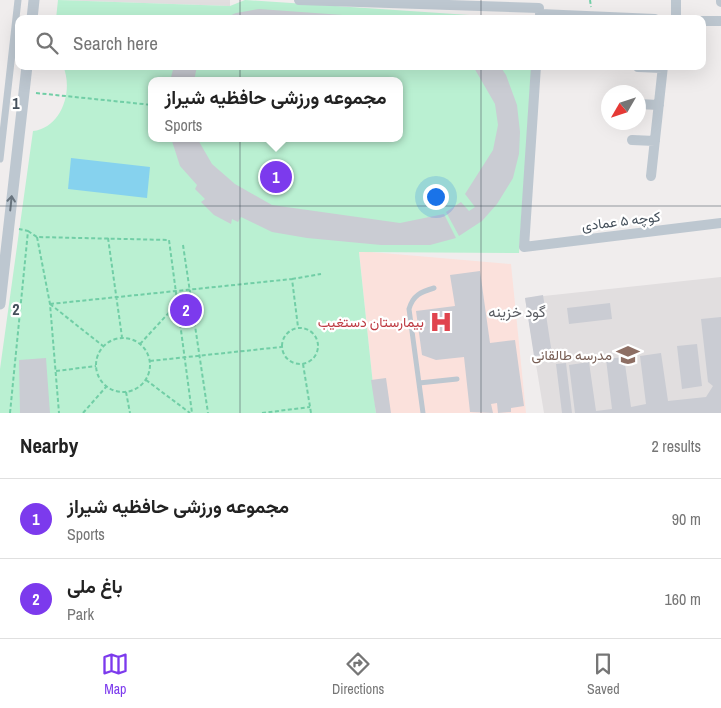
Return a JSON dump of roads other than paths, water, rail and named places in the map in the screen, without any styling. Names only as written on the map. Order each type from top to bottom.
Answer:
[{"type":"street","points":[[16,15],[18,0]]},
{"type":"street","points":[[32,15],[34,0]]},
{"type":"street","points":[[299,0],[406,2],[603,15]]},
{"type":"street","points":[[676,0],[676,15]]},
{"type":"street","points":[[706,20],[721,21]]},
{"type":"street","points":[[0,159],[15,26]]},
{"type":"street","points":[[0,304],[27,70]]},
{"type":"street","name":"کوچه ۵ عمادی","points":[[536,70],[524,247],[721,223]]},
{"type":"street","points":[[651,176],[663,70]]},
{"type":"street","points":[[646,104],[659,105]]},
{"type":"street","points":[[632,140],[656,141]]},
{"type":"lane","points":[[423,413],[409,309],[412,299],[419,293],[434,288]]},
{"type":"lane","points":[[419,383],[457,379]]},
{"type":"water","points":[[71,158],[150,167],[147,198],[68,189]]},
{"type":"place","name":"مجموعه ورزشی حافظیه شیراز","points":[[276,177]]},
{"type":"place","name":"باغ ملی","points":[[186,310]]},
{"type":"place","name":"بیمارستان دستغیب","points":[[441,322]]},
{"type":"place","name":"مدرسه طالقانی","points":[[628,355]]},
{"type":"district","name":"گود خزینه","points":[[517,311]]}]
